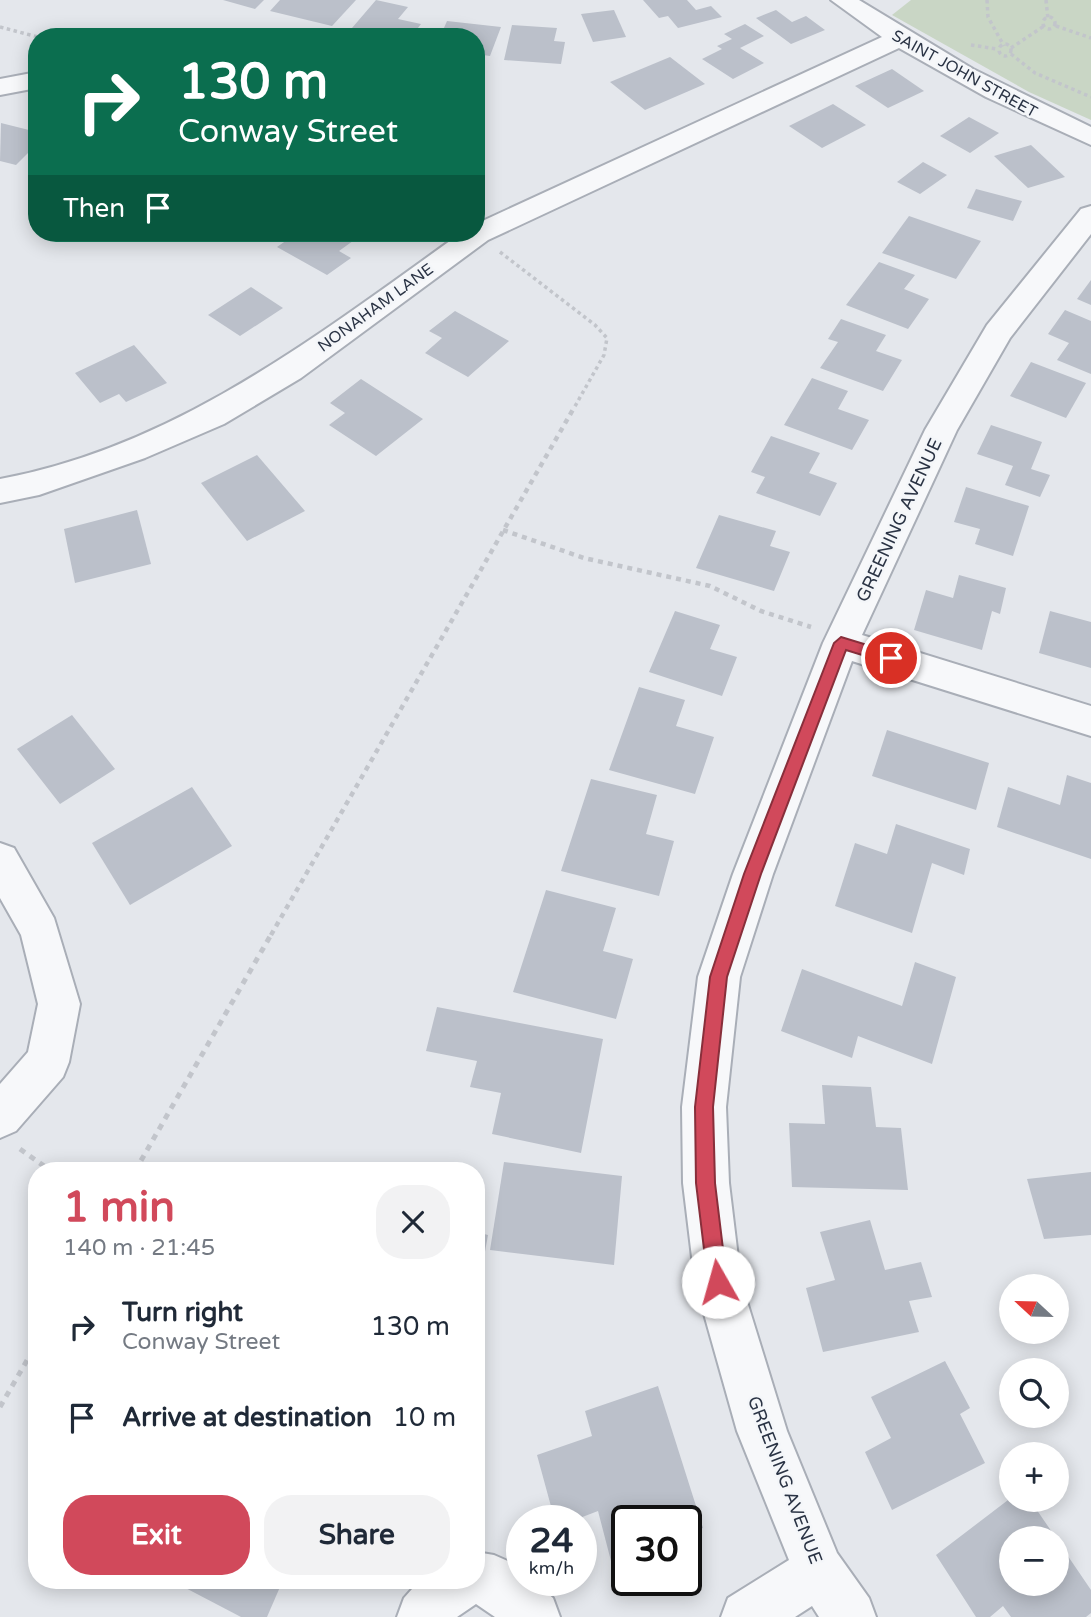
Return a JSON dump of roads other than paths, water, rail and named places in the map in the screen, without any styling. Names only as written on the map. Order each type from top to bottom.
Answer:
[{"type":"street","name":"SAINT JOHN STREET","points":[[843,0],[898,39],[990,89],[1091,137]]},
{"type":"street","name":"NONAHAM LANE","points":[[485,226],[898,39]]},
{"type":"street","points":[[0,86],[28,81]]},
{"type":"street","name":"GREENING AVENUE","points":[[850,1617],[819,1571],[762,1431],[718,1282],[706,1183],[704,1107],[719,977],[753,874],[843,640],[902,519],[941,430],[998,332],[1091,215]]},
{"type":"street","name":"NONAHAM LANE","points":[[0,491],[27,486],[134,450],[213,416],[290,370],[456,242]]},
{"type":"street","points":[[843,640],[1091,721]]},
{"type":"street","points":[[0,860],[40,931],[60,1004],[48,1062],[5,1129]]},
{"type":"street","points":[[747,1617],[819,1571]]},
{"type":"street","points":[[485,1580],[494,1581],[534,1617]]},
{"type":"street","points":[[423,1617],[432,1603],[453,1589]]}]
